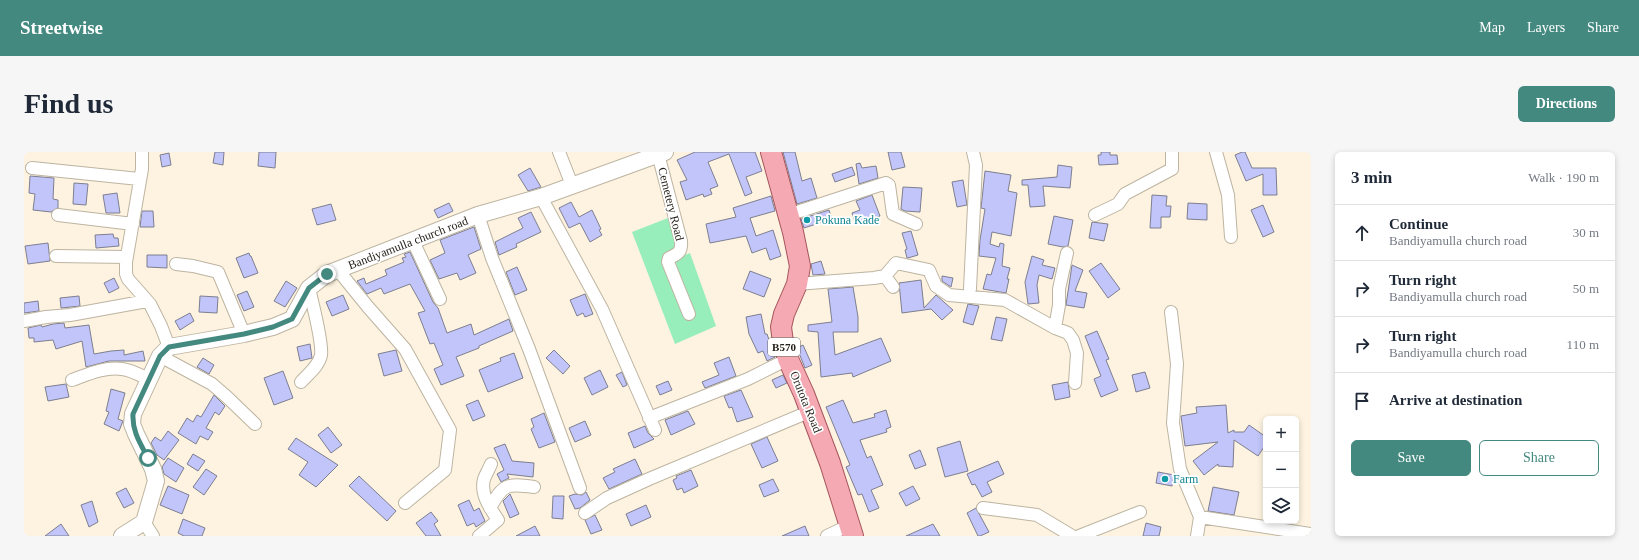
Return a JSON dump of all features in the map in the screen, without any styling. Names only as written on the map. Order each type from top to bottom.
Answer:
[{"type":"main road","name":"Orutota Road","points":[[771,152],[793,232],[800,266],[797,284],[784,314],[781,327],[783,342],[788,359],[811,411],[852,531]]},
{"type":"street","points":[[122,536],[144,522],[156,481],[153,469],[132,424],[133,414],[148,379],[165,351],[161,326],[147,301],[128,279],[126,274],[127,257],[142,169],[142,152]]},
{"type":"street","points":[[559,152],[572,185]]},
{"type":"street","points":[[970,289],[976,165],[973,152]]},
{"type":"street","points":[[1095,215],[1118,204],[1125,194],[1172,169],[1172,152]]},
{"type":"street","points":[[1216,152],[1228,195],[1231,237]]},
{"type":"street","name":"Bandiyamulla church road","points":[[165,351],[273,327],[292,319],[309,288],[327,274],[478,215],[541,197],[661,153]]},
{"type":"street","name":"Cemetery Road","points":[[661,153],[682,248],[679,253],[669,258],[668,262],[689,314]]},
{"type":"street","points":[[32,168],[140,179]]},
{"type":"street","points":[[788,215],[886,183],[889,186],[894,214],[916,224]]},
{"type":"street","points":[[541,197],[558,224],[602,309],[655,430]]},
{"type":"street","points":[[58,215],[133,224]]},
{"type":"street","points":[[478,215],[492,258],[530,349],[580,488]]},
{"type":"street","points":[[413,240],[440,299]]},
{"type":"street","points":[[1055,328],[1059,305],[1059,289],[1068,253]]},
{"type":"street","points":[[56,256],[127,257]]},
{"type":"street","points":[[797,284],[885,276],[896,263],[929,270],[936,286],[949,295],[1005,300],[1055,328],[1068,333],[1073,340],[1077,353],[1075,383]]},
{"type":"street","points":[[176,264],[193,266],[218,272],[244,334]]},
{"type":"street","points":[[338,270],[405,349],[450,430],[445,470],[405,503]]},
{"type":"street","points":[[885,276],[893,287]]},
{"type":"street","points":[[301,382],[314,368],[321,354],[309,288]]},
{"type":"street","points":[[24,321],[70,315],[147,301]]},
{"type":"street","points":[[1171,312],[1177,364],[1173,423],[1180,469],[1200,517],[1197,536]]},
{"type":"street","points":[[165,351],[212,384],[255,424]]},
{"type":"street","points":[[649,418],[748,379],[788,359]]},
{"type":"street","points":[[72,380],[105,370],[121,368],[148,379]]},
{"type":"street","points":[[585,513],[607,498],[649,479],[811,411]]},
{"type":"street","points":[[479,536],[498,520],[490,508],[484,493],[484,479],[491,464]]},
{"type":"street","points":[[490,508],[504,487],[518,484],[534,487]]},
{"type":"street","points":[[983,508],[1037,516],[1072,536]]},
{"type":"street","points":[[1079,536],[1140,512]]},
{"type":"street","points":[[1200,517],[1311,534]]},
{"type":"street","points":[[144,522],[153,536]]},
{"type":"street","points":[[826,536],[852,531]]},
{"type":"green space","points":[[668,218],[682,256],[690,253],[716,326],[675,344],[632,232]]},
{"type":"building","points":[[215,152],[224,152],[223,165],[213,163]]},
{"type":"building","points":[[259,152],[276,152],[275,168],[258,166]]},
{"type":"building","points":[[695,152],[755,152],[762,171],[746,177],[752,193],[745,196],[729,154],[708,162],[718,186],[710,189],[712,194],[704,197],[703,194],[686,200],[680,182],[687,180],[677,160]]},
{"type":"building","points":[[783,152],[795,152],[802,181],[811,178],[817,198],[797,204]]},
{"type":"building","points":[[888,152],[901,152],[905,167],[892,170]]},
{"type":"building","points":[[1101,152],[1110,152],[1110,155],[1117,155],[1118,164],[1099,165],[1098,155],[1101,155]]},
{"type":"building","points":[[1245,152],[1252,168],[1276,168],[1277,195],[1263,195],[1263,174],[1246,181],[1235,155]]},
{"type":"building","points":[[169,153],[171,165],[162,167],[160,155]]},
{"type":"building","points":[[860,163],[862,168],[876,166],[878,178],[859,184],[856,164]]},
{"type":"building","points":[[1058,165],[1072,167],[1070,188],[1043,186],[1045,206],[1030,207],[1028,185],[1022,185],[1022,180],[1057,177]]},
{"type":"building","points":[[852,167],[855,175],[835,182],[832,174]]},
{"type":"building","points":[[530,168],[541,187],[528,191],[518,175]]},
{"type":"building","points":[[985,171],[1011,175],[1008,191],[1017,193],[1011,236],[992,232],[990,244],[999,247],[1000,243],[1004,244],[1002,266],[1010,268],[1007,279],[1009,279],[1006,293],[983,289],[987,274],[991,275],[996,258],[979,256],[985,209],[981,208]]},
{"type":"building","points":[[30,176],[54,178],[53,199],[58,200],[58,208],[51,212],[33,210],[35,194],[29,193]]},
{"type":"building","points":[[963,180],[967,205],[957,207],[952,182]]},
{"type":"building","points":[[74,183],[88,184],[86,205],[73,204]]},
{"type":"building","points":[[903,187],[922,188],[920,212],[905,211],[901,209]]},
{"type":"building","points":[[117,193],[120,213],[106,213],[103,195]]},
{"type":"building","points":[[872,195],[880,216],[856,224],[852,213],[860,210],[856,201]]},
{"type":"building","points":[[1152,195],[1167,196],[1166,206],[1171,206],[1170,217],[1161,217],[1161,228],[1150,228]]},
{"type":"building","points":[[771,196],[775,211],[750,218],[756,236],[773,230],[781,256],[770,260],[766,248],[752,253],[746,236],[710,243],[706,224],[736,217],[733,208]]},
{"type":"building","points":[[571,202],[579,217],[592,210],[601,229],[599,230],[602,235],[590,242],[580,223],[569,228],[559,208]]},
{"type":"building","points":[[449,203],[453,211],[438,218],[434,210]]},
{"type":"building","points":[[1188,203],[1207,204],[1207,220],[1187,219]]},
{"type":"building","points":[[331,204],[336,220],[317,225],[312,209]]},
{"type":"building","points":[[1263,205],[1274,232],[1263,237],[1251,210]]},
{"type":"building","points":[[829,210],[832,219],[804,228],[801,219]]},
{"type":"building","points":[[142,211],[153,211],[154,227],[140,227]]},
{"type":"building","points":[[531,212],[541,232],[516,244],[517,247],[499,255],[495,242],[523,228],[518,218]]},
{"type":"building","points":[[1054,216],[1073,220],[1068,246],[1063,247],[1048,244]]},
{"type":"building","points":[[1092,222],[1108,224],[1104,241],[1089,238]]},
{"type":"building","points":[[474,227],[481,249],[468,255],[476,273],[460,280],[457,273],[439,279],[430,260],[445,253],[440,240]]},
{"type":"building","points":[[911,231],[918,255],[907,258],[905,250],[907,249],[902,233]]},
{"type":"building","points":[[113,234],[114,238],[118,238],[119,246],[96,248],[95,235]]},
{"type":"building","points":[[48,243],[50,261],[28,264],[25,246]]},
{"type":"building","points":[[410,252],[433,302],[438,308],[447,333],[471,324],[474,335],[509,319],[513,331],[479,346],[479,348],[456,357],[464,376],[441,385],[434,369],[443,365],[434,343],[430,344],[418,313],[425,311],[410,284],[384,294],[381,288],[367,294],[357,281],[364,278],[366,284],[387,275],[385,270],[404,262],[402,258],[406,257],[404,254]]},
{"type":"building","points":[[249,253],[258,273],[244,278],[236,258]]},
{"type":"building","points":[[147,255],[167,255],[167,268],[147,267]]},
{"type":"building","points":[[1032,256],[1044,260],[1042,265],[1055,268],[1052,279],[1039,275],[1037,285],[1039,303],[1028,304],[1025,282]]},
{"type":"building","points":[[821,261],[825,274],[813,275],[811,264]]},
{"type":"building","points":[[1101,263],[1120,289],[1108,298],[1089,271]]},
{"type":"building","points":[[1072,265],[1083,270],[1075,291],[1087,293],[1084,308],[1066,305]]},
{"type":"building","points":[[517,267],[527,290],[515,295],[506,272]]},
{"type":"building","points":[[750,271],[771,279],[764,297],[743,289]]},
{"type":"building","points":[[942,276],[953,278],[951,287],[942,281]]},
{"type":"building","points":[[114,278],[119,288],[109,293],[104,283]]},
{"type":"building","points":[[921,280],[924,308],[936,295],[953,310],[942,320],[931,309],[902,313],[899,283]]},
{"type":"building","points":[[286,281],[297,288],[285,307],[274,301]]},
{"type":"building","points":[[853,287],[858,317],[858,332],[833,332],[835,355],[881,338],[891,361],[853,377],[852,373],[821,377],[818,332],[808,331],[808,325],[832,322],[828,289]]},
{"type":"building","points":[[247,291],[254,307],[244,311],[237,295]]},
{"type":"building","points":[[585,294],[593,314],[585,317],[583,313],[577,316],[570,300]]},
{"type":"building","points":[[343,295],[349,309],[332,316],[326,302]]},
{"type":"building","points":[[79,296],[80,306],[61,308],[60,298]]},
{"type":"building","points":[[200,296],[218,297],[217,313],[199,312]]},
{"type":"building","points":[[38,301],[39,311],[24,313],[24,303]]},
{"type":"building","points":[[968,304],[979,306],[973,325],[963,322]]},
{"type":"building","points":[[190,313],[194,321],[180,330],[175,321]]},
{"type":"building","points":[[761,314],[765,334],[767,334],[775,357],[767,361],[763,351],[758,353],[749,334],[746,317]]},
{"type":"building","points":[[996,317],[1007,319],[1002,341],[991,339]]},
{"type":"building","points":[[64,323],[65,328],[89,325],[94,354],[124,350],[124,355],[143,351],[145,361],[109,361],[86,367],[82,341],[56,349],[53,340],[34,342],[34,338],[29,338],[28,328]]},
{"type":"building","points":[[1097,331],[1109,359],[1106,360],[1118,390],[1101,397],[1094,379],[1101,376],[1085,336]]},
{"type":"building","points":[[310,344],[312,358],[300,361],[297,347]]},
{"type":"building","points":[[803,345],[812,365],[805,368],[797,348]]},
{"type":"building","points":[[396,350],[402,371],[384,376],[378,354]]},
{"type":"building","points":[[554,350],[570,366],[563,374],[546,358]]},
{"type":"building","points":[[514,353],[523,378],[488,392],[479,370],[501,361],[500,358]]},
{"type":"building","points":[[729,357],[736,376],[705,388],[702,382],[719,375],[714,363]]},
{"type":"building","points":[[203,358],[214,365],[209,374],[197,367]]},
{"type":"building","points":[[600,370],[608,387],[592,395],[584,378]]},
{"type":"building","points":[[283,371],[293,398],[274,405],[264,378]]},
{"type":"building","points":[[622,372],[627,385],[623,387],[616,375]]},
{"type":"building","points":[[1145,372],[1150,388],[1136,392],[1132,375]]},
{"type":"building","points":[[783,375],[787,383],[776,388],[772,380]]},
{"type":"building","points":[[668,381],[672,390],[660,395],[656,386]]},
{"type":"building","points":[[1068,382],[1070,397],[1055,400],[1052,385]]},
{"type":"building","points":[[66,384],[69,397],[48,401],[45,387]]},
{"type":"building","points":[[111,389],[125,393],[118,419],[123,421],[119,431],[104,424],[109,412],[106,411]]},
{"type":"building","points":[[741,390],[753,417],[737,422],[732,407],[729,408],[724,396]]},
{"type":"building","points":[[214,395],[225,406],[219,415],[215,412],[206,428],[213,432],[208,440],[200,436],[196,444],[178,433],[187,418],[193,422],[197,415],[201,417]]},
{"type":"building","points":[[478,400],[485,416],[473,421],[466,405]]},
{"type":"building","points":[[843,400],[853,423],[875,417],[874,414],[886,410],[891,427],[886,429],[887,432],[860,440],[867,458],[871,456],[883,485],[871,490],[879,508],[869,512],[862,494],[858,495],[846,467],[850,465],[826,407]]},
{"type":"building","points":[[1226,405],[1228,433],[1234,430],[1234,432],[1244,432],[1249,425],[1263,435],[1263,448],[1258,456],[1234,440],[1233,467],[1218,466],[1218,464],[1204,475],[1193,461],[1218,442],[1185,446],[1181,416],[1197,413],[1196,407]]},
{"type":"building","points":[[688,411],[695,424],[671,435],[665,420]]},
{"type":"building","points":[[544,413],[555,442],[539,448],[531,429],[534,427],[531,419]]},
{"type":"building","points":[[585,421],[591,435],[575,442],[569,428]]},
{"type":"building","points":[[645,426],[648,433],[654,439],[634,448],[628,433]]},
{"type":"building","points":[[328,427],[342,445],[331,453],[318,435]]},
{"type":"building","points":[[168,431],[179,440],[164,460],[157,455],[151,443],[155,437],[161,441]]},
{"type":"building","points":[[767,437],[778,461],[762,468],[751,444]]},
{"type":"building","points":[[296,438],[338,465],[316,487],[299,475],[308,462],[288,449]]},
{"type":"building","points":[[960,441],[968,471],[945,477],[937,448]]},
{"type":"building","points":[[505,444],[512,461],[534,463],[533,477],[507,474],[509,478],[501,482],[497,474],[504,470],[494,448]]},
{"type":"building","points":[[920,450],[926,465],[915,469],[909,455]]},
{"type":"building","points":[[193,454],[205,461],[198,471],[187,464]]},
{"type":"building","points":[[168,458],[184,468],[176,482],[164,474],[162,467]]},
{"type":"building","points":[[635,459],[642,474],[609,489],[603,478],[615,472],[613,469]]},
{"type":"building","points":[[998,461],[1004,474],[987,482],[992,492],[982,497],[975,484],[972,485],[967,474]]},
{"type":"building","points":[[206,469],[217,476],[204,495],[193,487]]},
{"type":"building","points":[[691,470],[698,486],[684,493],[682,488],[677,490],[673,480],[677,478],[676,476]]},
{"type":"building","name":"Farm","points":[[1158,472],[1174,475],[1172,486],[1156,483]]},
{"type":"building","points":[[359,476],[396,511],[387,521],[349,486]]},
{"type":"building","points":[[773,479],[779,491],[764,497],[759,485]]},
{"type":"building","points":[[168,486],[189,495],[182,514],[160,505]]},
{"type":"building","points":[[913,486],[920,499],[906,506],[899,493]]},
{"type":"building","points":[[1213,487],[1239,492],[1234,515],[1208,511]]},
{"type":"building","points":[[126,488],[134,503],[124,508],[116,493]]},
{"type":"building","points":[[586,492],[590,500],[580,508],[575,509],[569,496],[575,494],[582,495]]},
{"type":"building","points":[[510,494],[519,514],[510,518],[503,501]]},
{"type":"building","points":[[553,496],[564,496],[563,519],[552,518]]},
{"type":"building","points":[[469,500],[474,511],[479,508],[485,521],[476,527],[474,523],[467,526],[458,505]]},
{"type":"building","points":[[92,501],[98,522],[89,527],[81,505]]},
{"type":"building","points":[[646,505],[651,517],[631,526],[626,514]]},
{"type":"building","points":[[976,508],[989,532],[980,536],[978,536],[967,513]]},
{"type":"building","points":[[431,512],[438,521],[434,524],[441,536],[426,536],[416,523]]},
{"type":"building","points":[[595,515],[602,530],[591,534],[585,520]]},
{"type":"building","points":[[183,519],[205,528],[202,536],[184,536],[178,533]]},
{"type":"building","points":[[1146,523],[1161,527],[1159,536],[1143,536]]},
{"type":"building","points":[[61,524],[69,536],[45,536]]},
{"type":"building","points":[[933,524],[940,536],[906,536]]},
{"type":"building","points":[[535,526],[540,536],[516,536]]},
{"type":"building","points":[[805,526],[809,536],[782,536]]},
{"type":"place","name":"Pokuna Kade","points":[[807,220]]},
{"type":"place","name":"Farm","points":[[1165,479]]},
{"type":"route","points":[[148,458],[132,424],[133,414],[160,356],[169,347],[244,334],[273,327],[292,319],[309,288],[327,274]]}]
